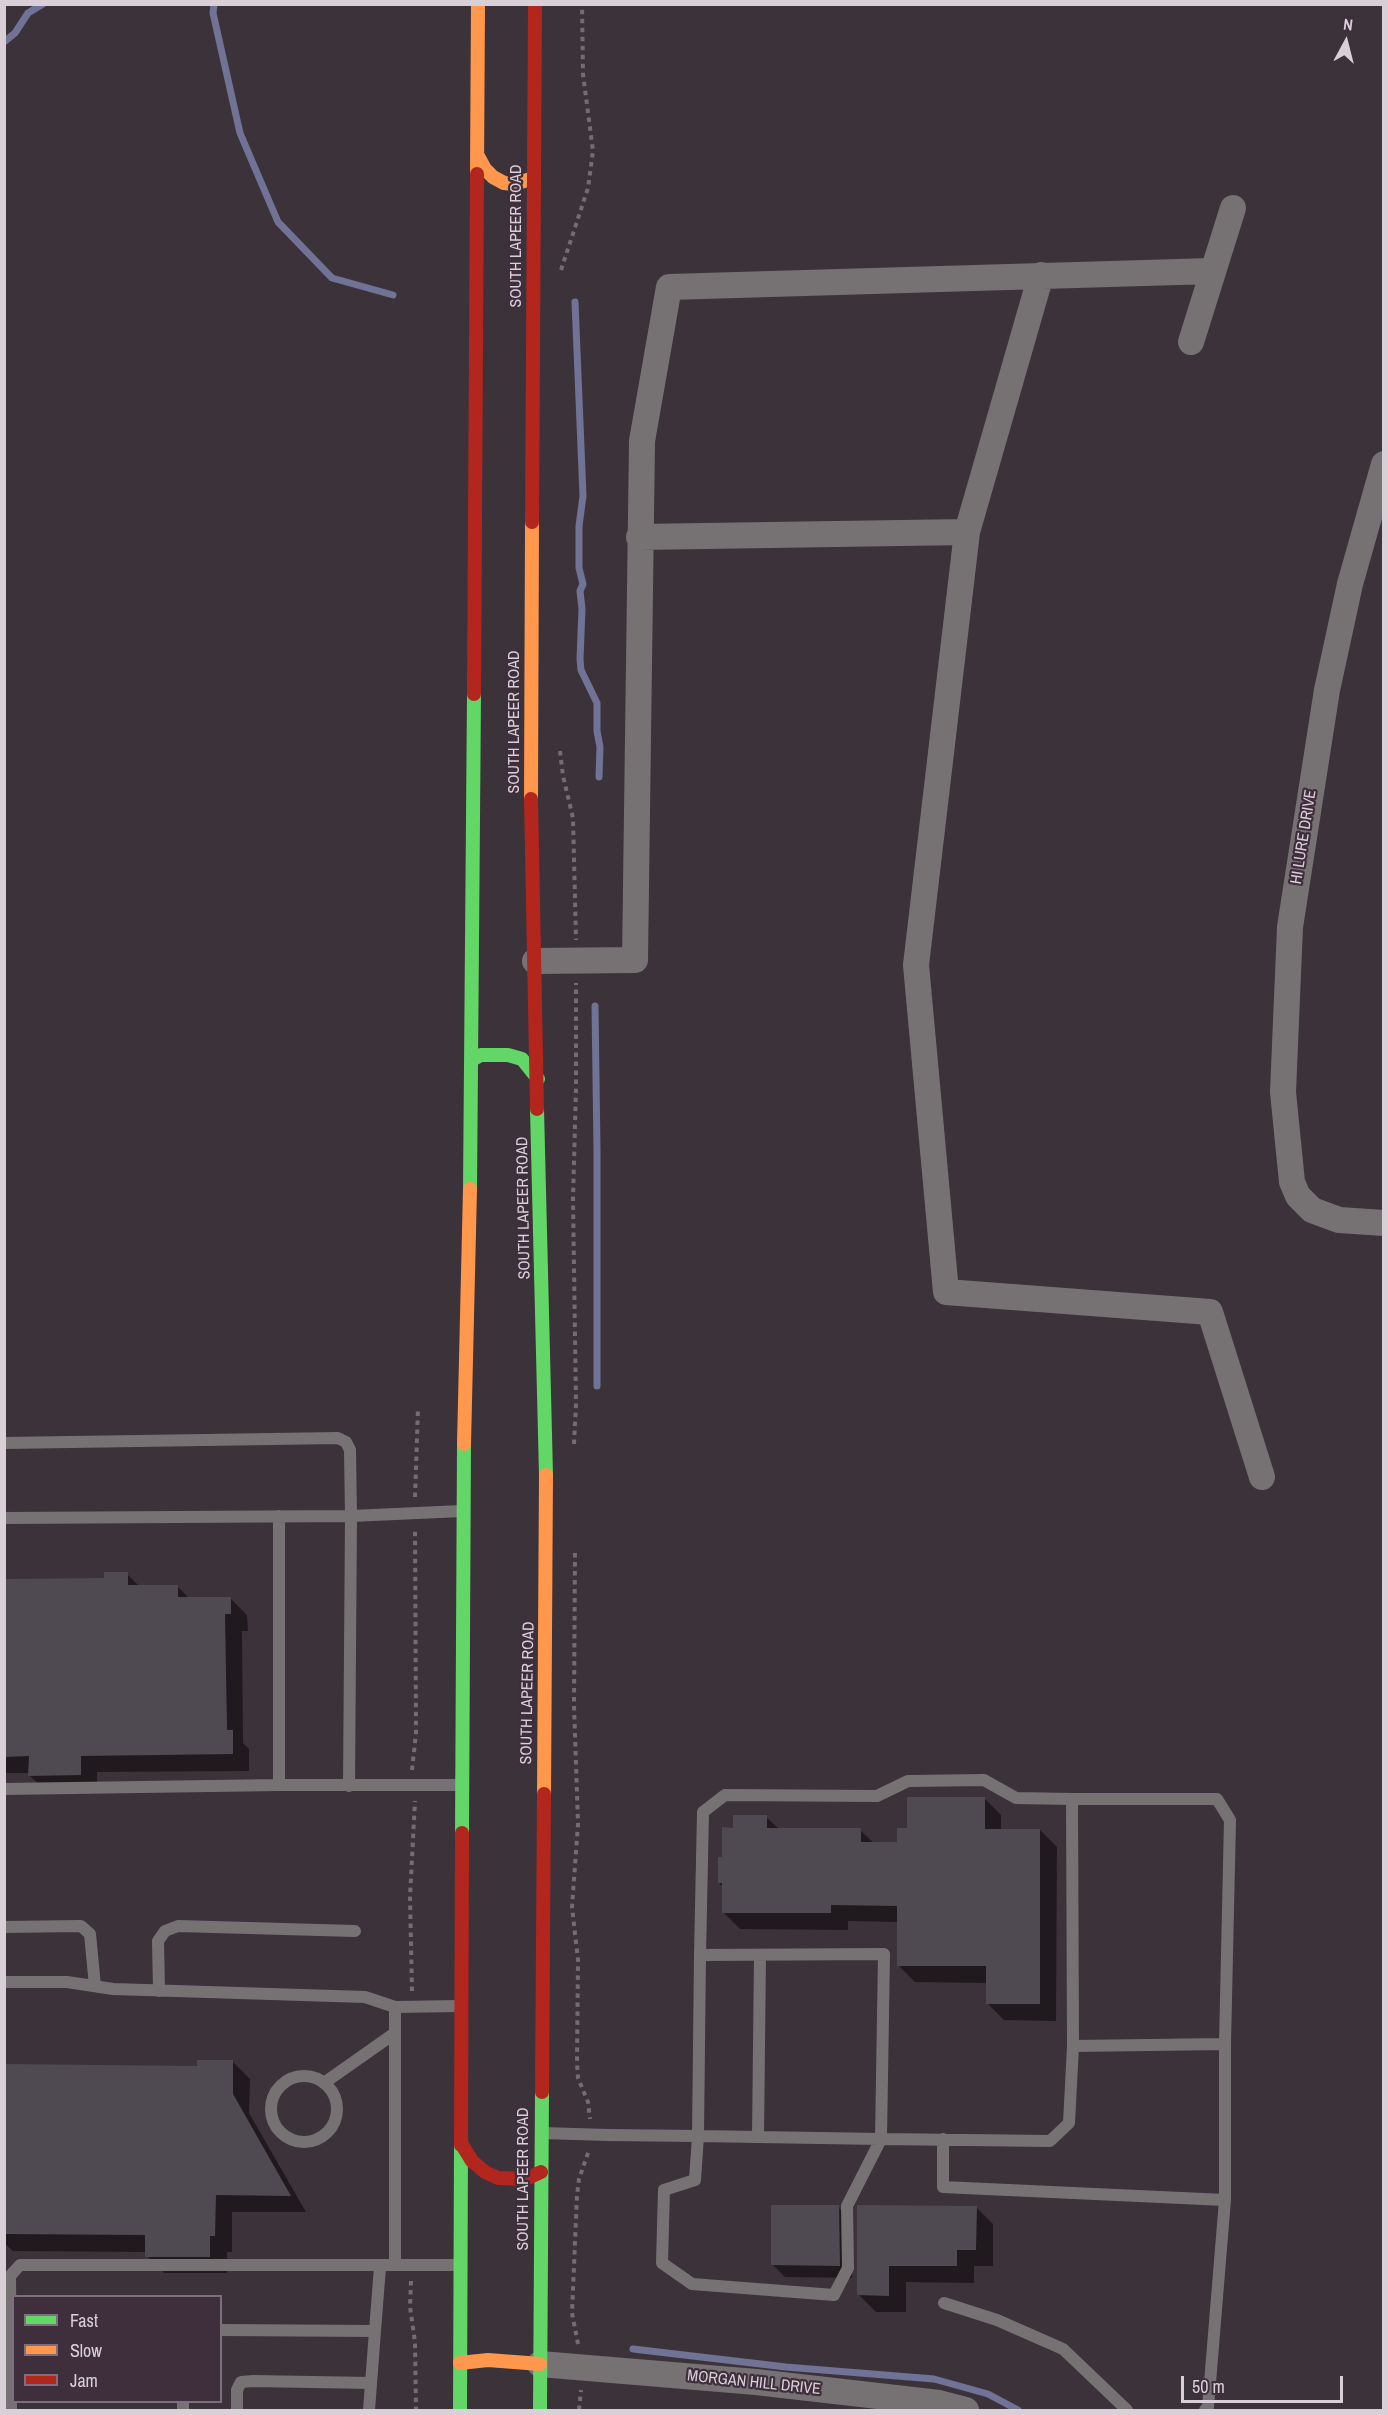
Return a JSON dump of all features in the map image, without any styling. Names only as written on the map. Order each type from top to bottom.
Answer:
[{"type":"main road","points":[[460,2410],[464,1511],[471,1060],[478,4]]},
{"type":"main road","name":"SOUTH LAPEER ROAD","points":[[535,4],[531,824],[546,1482],[540,2410]]},
{"type":"main road","points":[[478,156],[485,169],[504,183],[514,184],[534,178]]},
{"type":"main road","points":[[471,1060],[488,1054],[508,1055],[522,1059],[538,1079]]},
{"type":"main road","points":[[461,2143],[472,2161],[485,2172],[498,2178],[526,2179],[541,2172]]},
{"type":"main road","points":[[460,2363],[488,2360],[540,2364]]},
{"type":"street","points":[[1191,342],[1233,208]]},
{"type":"street","points":[[535,961],[635,960],[642,441],[669,287],[1212,271]]},
{"type":"street","points":[[1041,275],[966,532],[916,965],[946,1292],[1210,1312],[1262,1477]]},
{"type":"street","name":"HI LURE DRIVE","points":[[1383,464],[1350,584],[1327,690],[1290,927],[1283,1092],[1292,1182],[1298,1196],[1312,1210],[1339,1220],[1383,1223]]},
{"type":"street","points":[[639,537],[966,532]]},
{"type":"street","name":"MORGAN HILL DRIVE","points":[[540,2364],[756,2382],[939,2403],[966,2410]]},
{"type":"lane","points":[[4,1443],[338,1438],[346,1442],[350,1450],[351,1516],[350,1786]]},
{"type":"lane","points":[[4,1518],[351,1516],[464,1511]]},
{"type":"lane","points":[[279,1516],[279,1785]]},
{"type":"lane","points":[[700,1955],[884,1954],[882,2139],[848,2206],[848,2268],[834,2295],[692,2284],[662,2263],[664,2190],[695,2180],[698,2136],[700,1955],[703,1812],[725,1795],[877,1796],[908,1781],[984,1780],[1016,1798],[1217,1799],[1230,1820],[1225,2044],[1225,2200],[1208,2407],[1205,2410]]},
{"type":"lane","points":[[4,1789],[464,1785]]},
{"type":"lane","points":[[541,2133],[1050,2141],[1069,2123],[1073,2046],[1072,1799]]},
{"type":"lane","points":[[4,1927],[81,1926],[90,1934],[94,1986]]},
{"type":"lane","points":[[159,1991],[158,1941],[165,1931],[178,1926],[355,1931]]},
{"type":"lane","points":[[758,2137],[760,1955]]},
{"type":"lane","points":[[4,1982],[67,1982],[113,1989],[159,1991],[365,1996],[395,2007],[463,2006]]},
{"type":"lane","points":[[395,2007],[396,2265]]},
{"type":"lane","points":[[324,2083],[395,2033]]},
{"type":"lane","points":[[1073,2046],[1225,2044]]},
{"type":"lane","points":[[294,2078],[315,2078],[324,2083],[336,2100],[335,2121],[329,2131],[309,2142],[298,2142],[279,2131],[273,2121],[271,2110],[272,2099],[277,2090],[294,2078]]},
{"type":"lane","points":[[943,2139],[943,2187],[1225,2200]]},
{"type":"lane","points":[[4,2264],[380,2267],[461,2265]]},
{"type":"lane","points":[[11,2410],[10,2276],[20,2265]]},
{"type":"lane","points":[[369,2410],[380,2267]]},
{"type":"lane","points":[[944,2303],[997,2320],[1063,2349],[1127,2410]]},
{"type":"lane","points":[[222,2330],[375,2331]]},
{"type":"lane","points":[[237,2410],[237,2390],[241,2382],[370,2383]]},
{"type":"path","points":[[582,4],[583,74],[593,152],[588,188]]},
{"type":"path","points":[[573,818],[576,960],[573,1210],[576,1404],[574,1452]]},
{"type":"path","points":[[412,2007],[410,1897],[414,1786],[412,1770],[416,1733],[415,1512],[418,1408]]},
{"type":"path","points":[[575,1550],[574,1705],[578,1824],[572,1907],[578,1960],[578,2078],[589,2109],[590,2134],[590,2148],[576,2195],[572,2313],[578,2342]]},
{"type":"path","points":[[411,2265],[410,2307],[416,2358],[416,2410]]},
{"type":"path","points":[[579,2410],[581,2388]]},
{"type":"building","points":[[104,1572],[128,1572],[128,1585],[178,1585],[178,1597],[231,1597],[231,1614],[225,1614],[227,1730],[233,1730],[233,1754],[81,1756],[81,1775],[28,1776],[29,1756],[4,1757],[4,1579],[104,1578]]},
{"type":"building","points":[[907,1797],[985,1797],[985,1829],[1040,1829],[1040,2004],[986,2004],[986,1966],[897,1966],[897,1906],[831,1905],[831,1913],[722,1913],[722,1883],[718,1883],[718,1857],[722,1857],[722,1827],[733,1828],[733,1815],[767,1815],[767,1828],[861,1828],[861,1842],[897,1842],[897,1828],[907,1828]]},
{"type":"building","points":[[197,2060],[233,2060],[233,2094],[291,2196],[216,2195],[215,2236],[210,2236],[210,2257],[145,2257],[145,2235],[4,2234],[4,2064],[197,2066]]},
{"type":"building","points":[[771,2205],[839,2205],[840,2266],[771,2265]]},
{"type":"building","points":[[857,2205],[977,2206],[976,2250],[957,2250],[957,2266],[889,2266],[889,2296],[857,2295]]},
{"type":"waterway","points":[[4,42],[15,33],[28,13],[43,4]]},
{"type":"waterway","points":[[214,4],[213,13],[240,133],[278,222],[332,278],[393,295]]},
{"type":"waterway","points":[[575,302],[583,496],[579,526],[579,568],[583,584],[580,591],[582,609],[580,659],[581,670],[597,703],[597,731],[600,747],[599,777]]},
{"type":"waterway","points":[[595,1006],[597,1386]]},
{"type":"waterway","points":[[633,2349],[786,2367],[934,2379],[988,2394],[1018,2410]]},
{"type":"traffic: fast","points":[[470,1189],[474,694]]},
{"type":"traffic: fast","points":[[472,1060],[481,1055],[508,1055],[522,1059],[538,1079]]},
{"type":"traffic: fast","points":[[537,1109],[546,1475]]},
{"type":"traffic: fast","points":[[462,1833],[464,1444]]},
{"type":"traffic: fast","points":[[540,2410],[542,2092]]},
{"type":"traffic: fast","points":[[460,2410],[461,2145]]},
{"type":"traffic: slow","points":[[477,174],[478,4]]},
{"type":"traffic: slow","points":[[478,156],[485,169],[504,183],[514,184],[534,178]]},
{"type":"traffic: slow","points":[[531,799],[532,522]]},
{"type":"traffic: slow","points":[[464,1444],[470,1189]]},
{"type":"traffic: slow","points":[[544,1794],[546,1475]]},
{"type":"traffic: slow","points":[[460,2363],[488,2360],[540,2364]]},
{"type":"traffic: jam","points":[[532,522],[535,4]]},
{"type":"traffic: jam","points":[[474,694],[477,174]]},
{"type":"traffic: jam","points":[[531,799],[537,1109]]},
{"type":"traffic: jam","points":[[542,2092],[544,1794]]},
{"type":"traffic: jam","points":[[461,2145],[462,1833]]},
{"type":"traffic: jam","points":[[461,2143],[472,2161],[485,2172],[498,2178],[526,2179],[541,2172]]}]
